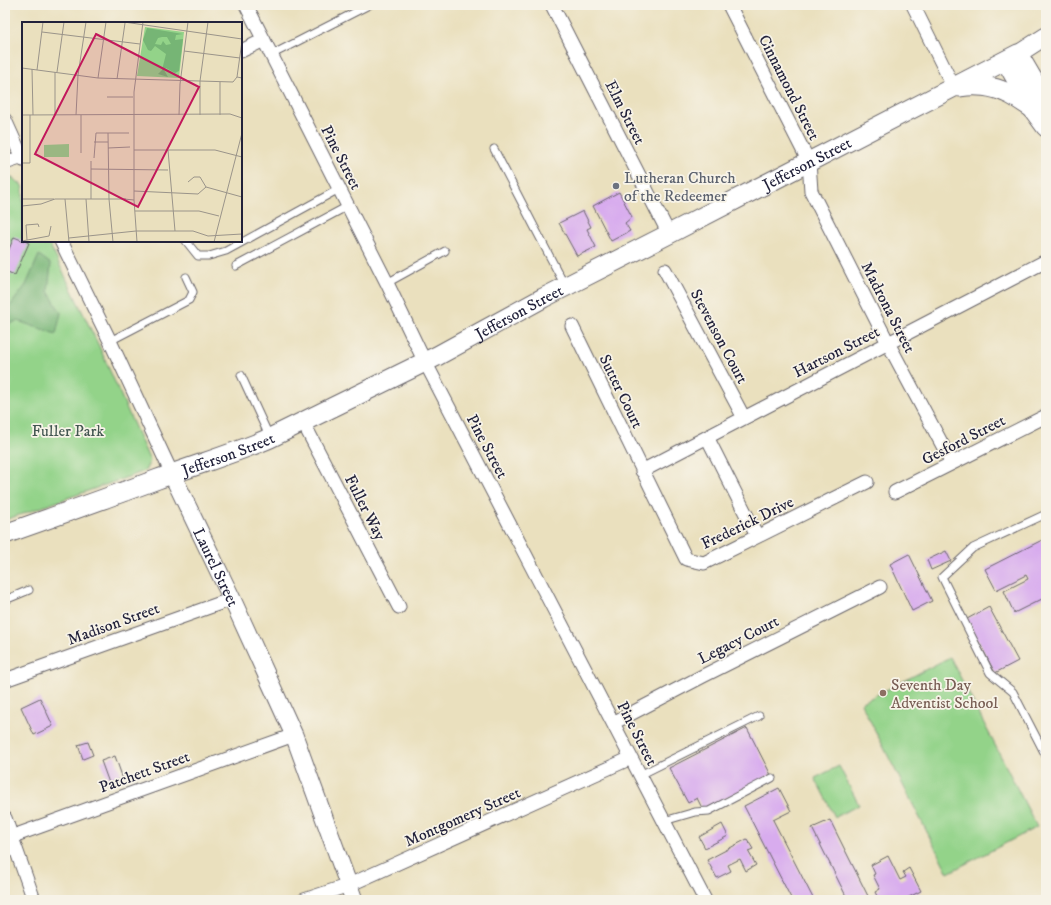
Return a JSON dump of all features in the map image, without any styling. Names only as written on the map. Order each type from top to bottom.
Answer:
[{"type":"main road","name":"Jefferson Street","points":[[5,534],[243,450],[270,438],[425,361],[565,286],[1012,57]]},
{"type":"main road","points":[[1012,57],[1039,108],[1046,127]]},
{"type":"main road","points":[[954,88],[968,86],[1007,92],[1039,108]]},
{"type":"street","name":"Pine Street","points":[[246,5],[425,361],[705,900]]},
{"type":"street","name":"Elm Street","points":[[552,5],[669,234]]},
{"type":"street","name":"Cinnamond Street","points":[[729,5],[809,162]]},
{"type":"street","points":[[913,5],[954,88]]},
{"type":"street","points":[[1012,57],[1046,36]]},
{"type":"street","points":[[242,51],[264,40]]},
{"type":"street","points":[[5,120],[22,158],[5,163]]},
{"type":"street","name":"Madrona Street","points":[[809,162],[811,191],[888,343],[952,463]]},
{"type":"street","name":"Laurel Street","points":[[61,242],[232,599],[294,735],[352,892]]},
{"type":"street","name":"Hartson Street","points":[[642,471],[1046,261]]},
{"type":"street","name":"Stevenson Court","points":[[665,270],[744,418]]},
{"type":"street","name":"Sutter Court","points":[[572,326],[642,471]]},
{"type":"street","name":"Gesford Street","points":[[896,492],[1046,416]]},
{"type":"street","name":"Fuller Way","points":[[303,422],[399,607]]},
{"type":"street","points":[[707,437],[757,536]]},
{"type":"street","name":"Frederick Drive","points":[[642,471],[686,559],[704,563],[867,482]]},
{"type":"street","name":"Legacy Court","points":[[613,723],[880,587]]},
{"type":"street","name":"Madison Street","points":[[5,680],[232,599]]},
{"type":"street","name":"Patchett Street","points":[[8,838],[294,735]]},
{"type":"street","name":"Montgomery Street","points":[[304,900],[352,892],[631,758]]},
{"type":"street","points":[[5,818],[8,838],[34,900]]},
{"type":"lane","points":[[271,54],[369,5]]},
{"type":"lane","points":[[494,149],[565,286]]},
{"type":"lane","points":[[187,242],[198,256],[209,256],[226,251],[339,189]]},
{"type":"lane","points":[[236,266],[348,206]]},
{"type":"lane","points":[[387,284],[445,251]]},
{"type":"lane","points":[[110,341],[189,300],[193,292],[186,277]]},
{"type":"lane","points":[[241,375],[270,438]]},
{"type":"lane","points":[[1046,514],[973,548],[942,578],[990,674],[1013,692],[1046,756]]},
{"type":"lane","points":[[5,600],[29,590]]},
{"type":"lane","points":[[640,775],[759,716]]},
{"type":"lane","points":[[664,821],[695,812],[709,811],[772,778]]},
{"type":"green space","name":"Fuller Park","points":[[5,176],[9,176],[22,186],[22,242],[48,242],[99,346],[150,461],[145,471],[5,520]]},
{"type":"green space","points":[[39,255],[51,264],[48,291],[61,313],[56,334],[18,321],[5,325],[5,305],[10,306],[26,285]]},
{"type":"green space","points":[[950,657],[1037,827],[948,873],[861,703]]},
{"type":"green space","points":[[839,766],[859,805],[835,817],[815,778]]},
{"type":"building","points":[[619,192],[632,217],[625,223],[630,231],[611,241],[593,206]]},
{"type":"building","points":[[583,211],[591,227],[587,229],[596,247],[577,256],[559,223]]},
{"type":"building","points":[[14,237],[22,240],[22,242],[29,243],[15,275],[5,271],[5,259]]},
{"type":"building","points":[[1046,538],[1046,597],[1014,613],[1004,591],[1028,579],[1026,575],[996,590],[985,569]]},
{"type":"building","points":[[946,551],[951,561],[931,570],[927,560]]},
{"type":"building","points":[[909,554],[932,601],[912,611],[890,564]]},
{"type":"building","points":[[989,607],[1018,661],[995,673],[967,619]]},
{"type":"building","points":[[40,698],[53,726],[34,735],[21,707]]},
{"type":"building","points":[[747,728],[771,775],[703,810],[697,798],[688,803],[669,768]]},
{"type":"building","points":[[88,742],[93,755],[83,759],[78,745]]},
{"type":"building","points":[[115,756],[123,779],[109,783],[101,761]]},
{"type":"building","points":[[779,788],[791,811],[773,820],[814,900],[792,900],[744,806]]},
{"type":"building","points":[[830,820],[870,900],[848,900],[812,828]]},
{"type":"building","points":[[722,824],[728,836],[705,848],[699,837]]},
{"type":"building","points":[[747,839],[753,849],[748,851],[756,865],[746,871],[740,859],[728,865],[731,871],[717,878],[707,860]]},
{"type":"building","points":[[888,856],[900,880],[906,877],[903,872],[909,868],[921,891],[907,898],[908,900],[879,900],[875,892],[880,889],[873,875],[875,874],[871,865]]},
{"type":"place","name":"Lutheran Church of the Redeemer","points":[[616,186]]},
{"type":"place","name":"Seventh Day Adventist School","points":[[883,693]]}]
